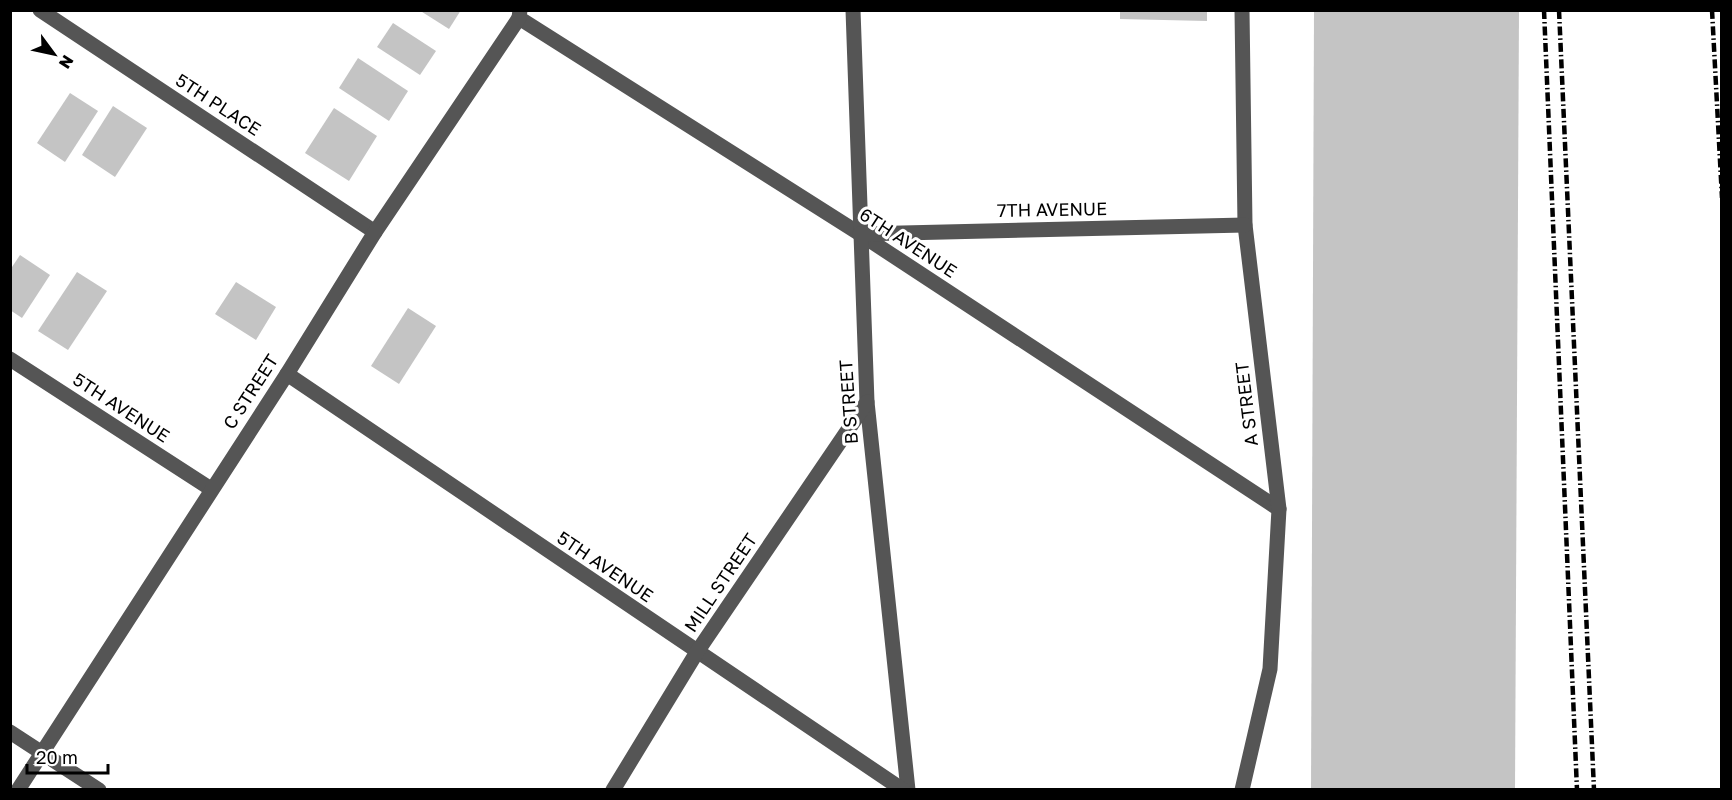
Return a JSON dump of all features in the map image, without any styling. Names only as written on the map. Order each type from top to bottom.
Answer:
[{"type":"street","name":"5TH PLACE","points":[[40,10],[375,232]]},
{"type":"street","name":"B STREET","points":[[853,10],[867,402],[908,789]]},
{"type":"street","name":"A STREET","points":[[1242,10],[1245,225],[1279,509],[1270,669],[1242,789]]},
{"type":"street","name":"C STREET","points":[[18,789],[287,374],[375,232],[520,14]]},
{"type":"street","name":"6TH AVENUE","points":[[520,14],[1279,509]]},
{"type":"street","name":"7TH AVENUE","points":[[860,234],[1245,225]]},
{"type":"street","name":"5TH AVENUE","points":[[10,359],[211,489]]},
{"type":"street","name":"5TH AVENUE","points":[[287,374],[903,789]]},
{"type":"street","name":"MILL STREET","points":[[613,789],[697,652],[867,402]]},
{"type":"street","points":[[10,732],[99,789]]},
{"type":"building","points":[[419,10],[461,10],[449,29]]},
{"type":"building","points":[[1120,10],[1207,10],[1207,21],[1120,19]]},
{"type":"building","points":[[1314,10],[1519,10],[1515,790],[1311,790]]},
{"type":"building","points":[[393,23],[436,51],[420,75],[377,47]]},
{"type":"building","points":[[358,58],[408,91],[389,121],[339,88]]},
{"type":"building","points":[[70,93],[98,111],[65,162],[37,143]]},
{"type":"building","points":[[113,106],[147,128],[115,177],[82,155]]},
{"type":"building","points":[[334,108],[377,136],[349,181],[305,153]]},
{"type":"building","points":[[20,255],[50,275],[22,318],[10,310],[10,270]]},
{"type":"building","points":[[77,272],[107,291],[68,350],[38,331]]},
{"type":"building","points":[[236,282],[276,307],[256,340],[215,314]]},
{"type":"building","points":[[408,308],[436,326],[399,384],[371,366]]},
{"type":"railway","points":[[1544,10],[1577,790]]},
{"type":"railway","points":[[1559,10],[1594,790]]},
{"type":"railway","points":[[1712,10],[1722,198]]}]
